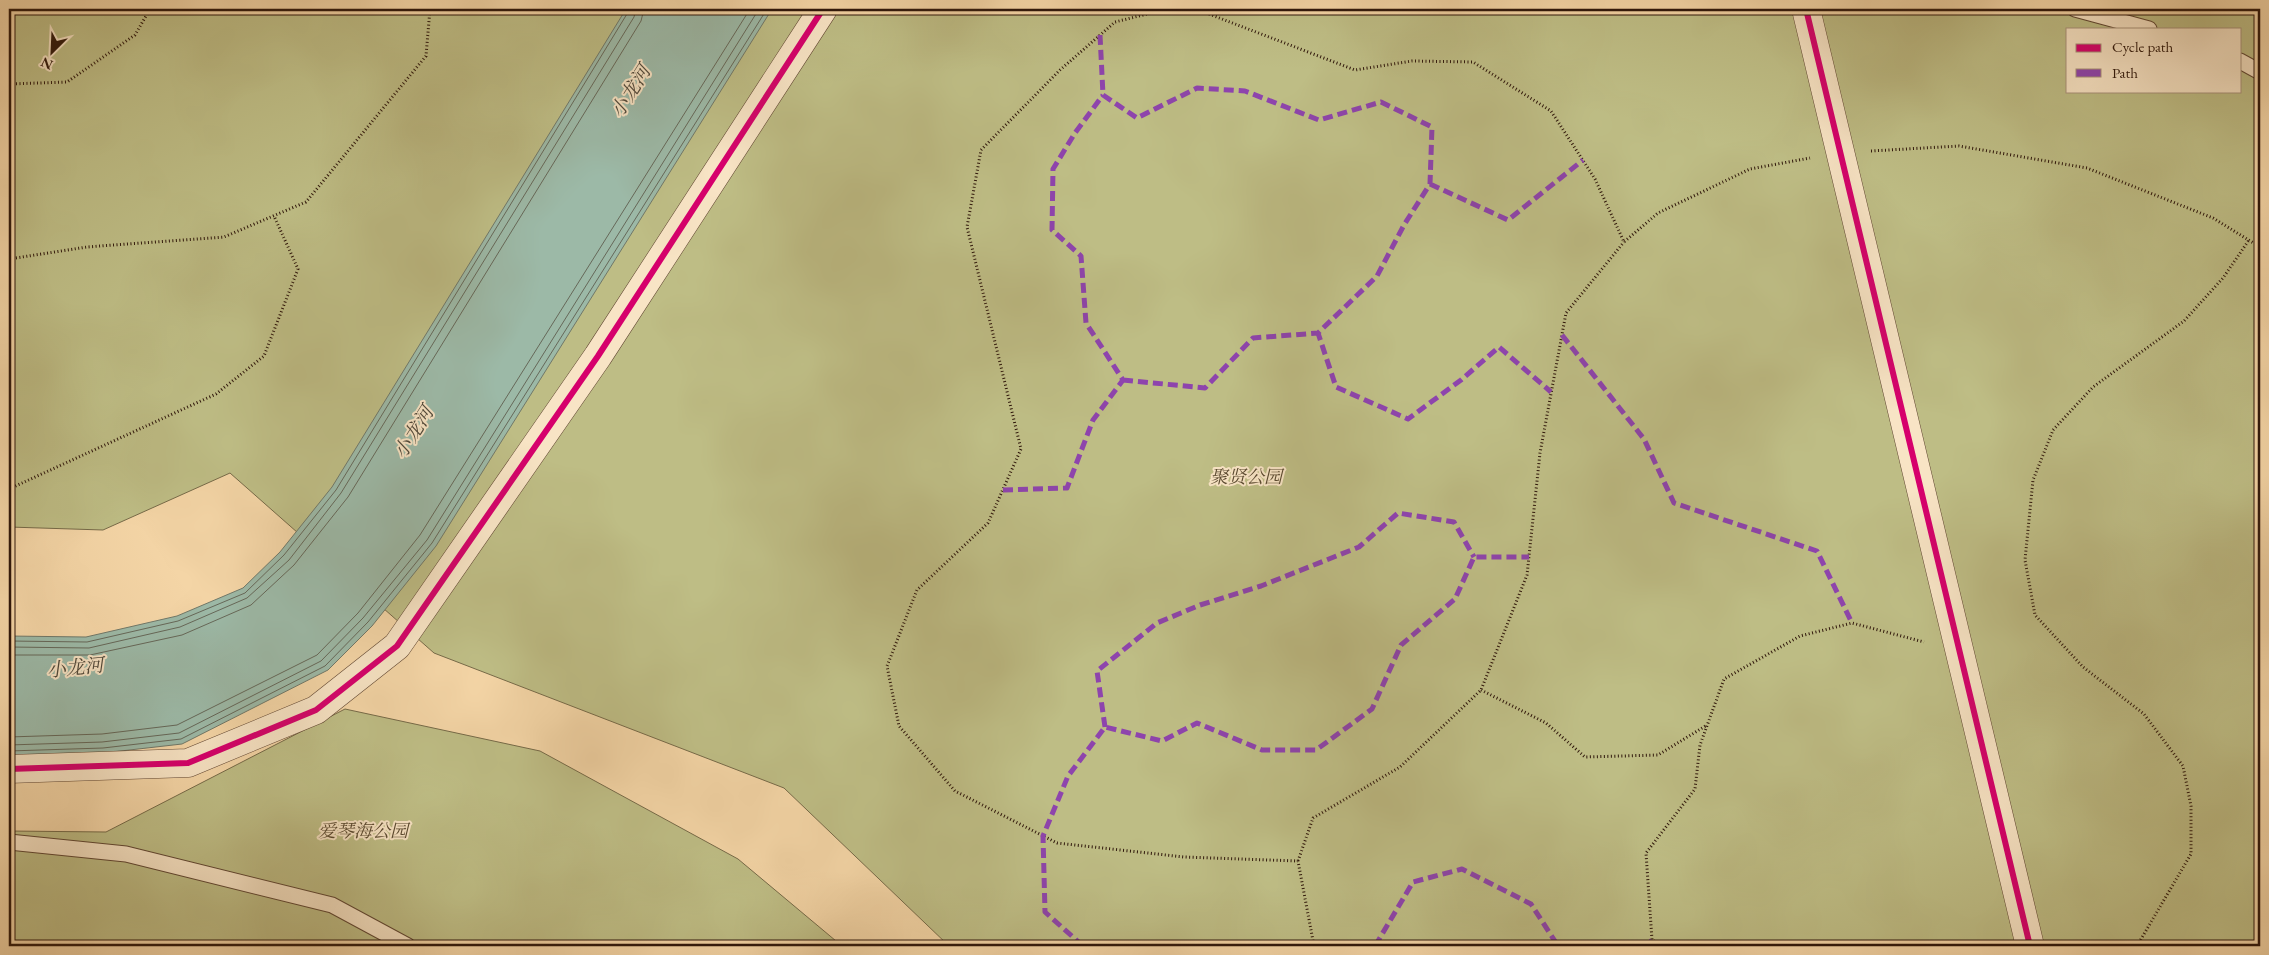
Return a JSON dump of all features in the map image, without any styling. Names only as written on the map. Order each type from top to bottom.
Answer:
[{"type":"street","points":[[9,769],[188,764],[316,710],[397,646],[598,356],[823,9]]},
{"type":"street","points":[[1806,9],[2030,946]]},
{"type":"lane","points":[[2075,9],[2145,28]]},
{"type":"lane","points":[[2242,62],[2260,72]]},
{"type":"lane","points":[[9,842],[126,854],[332,905],[408,946]]},
{"type":"path","points":[[9,84],[67,82],[135,35],[150,9]]},
{"type":"path","points":[[9,259],[87,247],[224,237],[306,202],[426,56],[430,9]]},
{"type":"path","points":[[1167,9],[1115,22],[1060,70],[981,150],[967,227],[1021,449],[988,523],[917,590],[887,666],[900,726],[956,791],[1056,842],[1184,857],[1298,861]]},
{"type":"path","points":[[1196,9],[1356,70],[1412,61],[1473,62],[1551,110],[1595,179],[1624,242]]},
{"type":"path","points":[[1314,946],[1298,861],[1313,818],[1400,767],[1481,690],[1526,575],[1540,453],[1566,313],[1624,242],[1658,213],[1750,169],[1840,152],[1958,146],[2087,168],[2214,218],[2260,248]]},
{"type":"path","points":[[9,489],[216,394],[264,356],[298,269],[274,216]]},
{"type":"path","points":[[2137,946],[2191,854],[2191,806],[2183,766],[2144,714],[2083,667],[2035,615],[2025,560],[2032,480],[2053,430],[2093,387],[2184,321],[2223,278],[2249,240]]},
{"type":"path","points":[[1664,946],[1652,940],[1646,852],[1695,790],[1700,745],[1724,679],[1800,636],[1852,623],[1961,651]]},
{"type":"path","points":[[1481,690],[1546,723],[1586,757],[1658,755],[1708,724]]},
{"type":"green space","name":"聚贤公园","points":[[9,9],[2260,9],[2260,946],[949,946],[784,788],[434,653],[230,473],[103,530],[9,527]]},
{"type":"green space","name":"爱琴海公园","points":[[345,709],[540,751],[738,859],[842,946],[9,946],[9,831],[106,832]]},
{"type":"water","name":"小龙河","points":[[626,9],[772,9],[436,546],[372,626],[328,670],[182,744],[103,753],[9,756],[9,636],[86,637],[177,616],[243,588],[280,552],[332,487]]},
{"type":"marked path","points":[[1100,35],[1103,95],[1137,118],[1197,88],[1245,91],[1319,120],[1381,102],[1432,127],[1430,184],[1404,225],[1377,276],[1318,333],[1336,387],[1408,419],[1461,380],[1499,347],[1551,392]]},
{"type":"marked path","points":[[1003,490],[1067,488],[1093,420],[1123,380],[1086,323],[1081,256],[1052,230],[1053,169],[1075,133],[1103,95]]},
{"type":"marked path","points":[[1430,184],[1508,220],[1583,160]]},
{"type":"marked path","points":[[1123,380],[1205,388],[1253,338],[1318,333]]},
{"type":"marked path","points":[[1562,335],[1644,439],[1674,503],[1817,551],[1852,623]]},
{"type":"marked path","points":[[1105,727],[1097,671],[1157,623],[1200,605],[1261,586],[1359,547],[1398,513],[1454,522],[1474,557]]},
{"type":"marked path","points":[[1083,946],[1045,912],[1043,836],[1068,776],[1105,727],[1162,741],[1197,723],[1262,750],[1316,750],[1372,709],[1401,645],[1455,599],[1474,557],[1529,557]]},
{"type":"marked path","points":[[1375,946],[1413,882],[1462,869],[1531,904],[1558,946]]},
{"type":"marked path","points":[[1648,946],[1652,940]]},
{"type":"cycle path","points":[[9,769],[188,763],[316,710],[397,646],[598,356],[823,9]]},
{"type":"cycle path","points":[[1806,9],[2030,946]]}]
